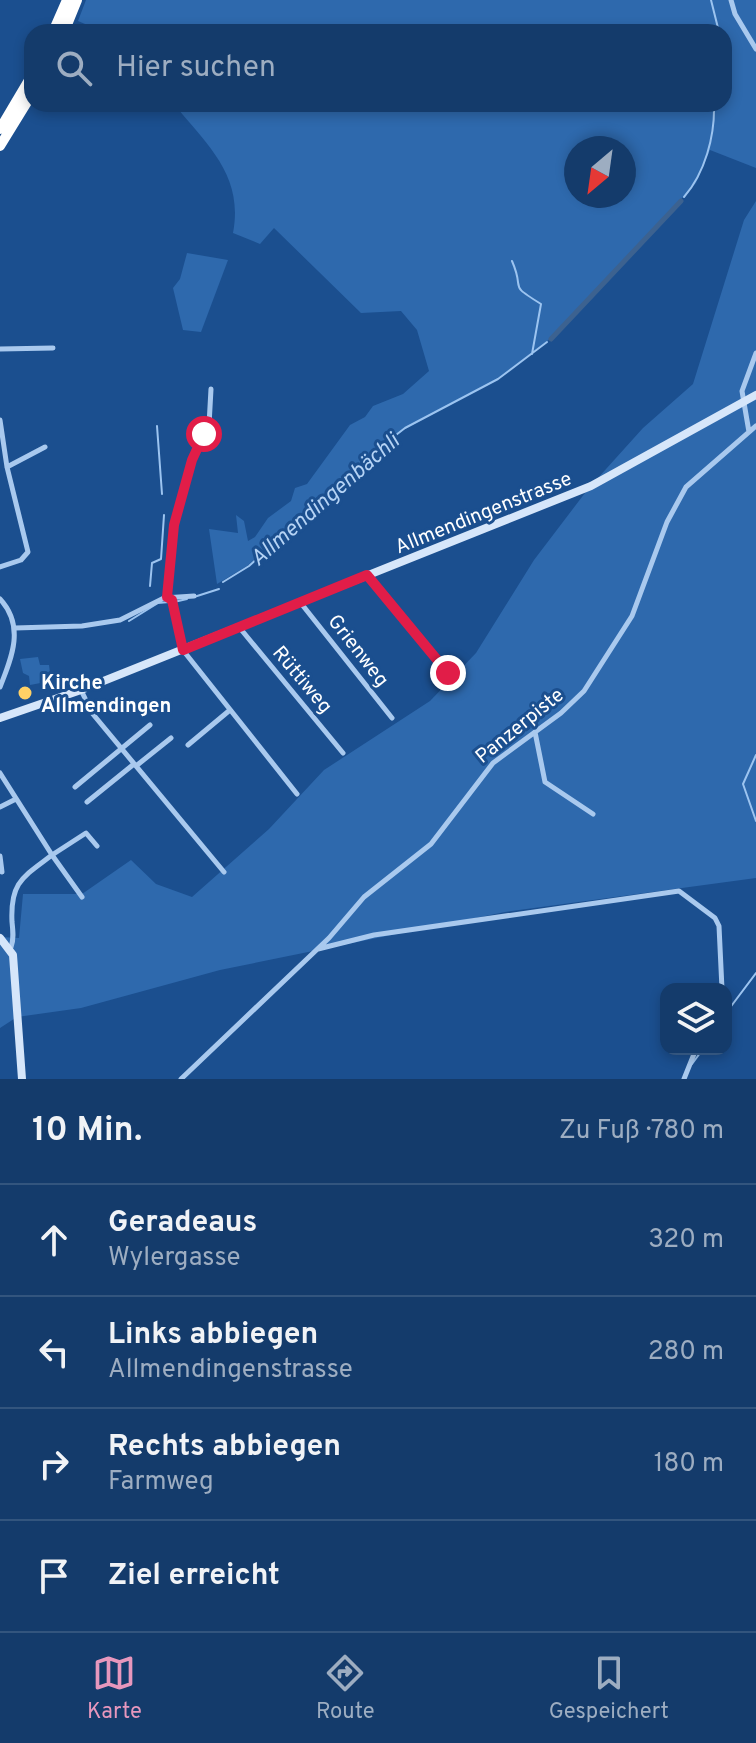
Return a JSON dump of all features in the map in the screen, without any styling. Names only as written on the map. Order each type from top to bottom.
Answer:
[{"type":"highway","points":[[56,24],[67,0]]},
{"type":"highway","points":[[67,24],[77,0]]},
{"type":"highway","points":[[0,129],[24,88]]},
{"type":"highway","points":[[0,146],[24,107]]},
{"type":"street","points":[[731,0],[735,14],[756,49]]},
{"type":"street","points":[[0,349],[53,348]]},
{"type":"street","points":[[749,433],[742,386],[756,353]]},
{"type":"street","points":[[211,389],[209,425],[192,460],[174,525],[168,597],[183,650],[297,794]]},
{"type":"street","name":"Allmendingenstrasse","points":[[0,718],[183,650],[596,484],[756,395]]},
{"type":"street","points":[[0,420],[3,454],[28,552],[21,560],[0,567]]},
{"type":"street","name":"Panzerpiste","points":[[181,1079],[318,949],[364,897],[431,844],[485,772],[573,702],[601,670],[638,605],[667,522],[686,487],[756,426]]},
{"type":"street","points":[[7,467],[45,447]]},
{"type":"street","points":[[367,575],[448,673]]},
{"type":"street","points":[[15,628],[82,626],[120,620],[168,597],[194,596]]},
{"type":"street","points":[[0,599],[10,612],[15,628],[14,649],[0,687]]},
{"type":"street","name":"Grienweg","points":[[300,602],[392,718]]},
{"type":"street","name":"Rüttiweg","points":[[239,627],[343,753]]},
{"type":"street","points":[[81,690],[89,709],[224,872]]},
{"type":"street","points":[[188,745],[230,710]]},
{"type":"street","points":[[75,787],[150,725]]},
{"type":"street","points":[[535,732],[545,782],[593,814]]},
{"type":"street","points":[[87,802],[171,738]]},
{"type":"street","points":[[0,773],[82,897]]},
{"type":"street","points":[[0,807],[16,799]]},
{"type":"street","points":[[22,1079],[11,947],[14,940],[11,900],[15,888],[52,855],[86,833],[97,846]]},
{"type":"street","points":[[0,856],[2,872]]},
{"type":"street","points":[[318,949],[374,935],[679,891],[715,918],[719,926],[722,983]]},
{"type":"street","points":[[0,938],[11,947]]},
{"type":"street","points":[[684,1079],[694,1055]]},
{"type":"shaded area","points":[[86,0],[756,0],[756,168],[710,150],[696,183],[559,332],[498,379],[405,429],[365,459],[247,566],[217,584],[209,529],[238,533],[236,515],[244,521],[248,541],[255,537],[268,518],[291,501],[295,488],[307,484],[350,425],[365,417],[373,406],[403,394],[429,371],[417,330],[401,311],[361,313],[274,228],[260,244],[233,233],[235,212],[228,178],[210,148],[181,112],[732,112],[732,24],[85,24],[78,21]]},
{"type":"shaded area","points":[[756,201],[756,878],[505,912],[220,970],[81,1008],[17,1017],[0,1028],[0,937],[19,938],[23,894],[82,894],[131,860],[156,884],[192,897],[269,829],[324,770],[430,701],[476,653],[534,560],[588,489],[643,428],[693,384],[744,220]]},
{"type":"shaded area","points":[[187,253],[228,260],[201,332],[183,330],[173,288],[180,279]]},
{"type":"shaded area","points":[[38,657],[40,665],[49,665],[51,681],[30,685],[20,659]]},
{"type":"waterway","name":"Allmendingenbächli","points":[[711,0],[717,24]]},
{"type":"waterway","name":"Allmendingenbächli","points":[[684,197],[698,177],[707,154],[714,112]]},
{"type":"waterway","name":"Allmendingenbächli","points":[[551,339],[681,201]]},
{"type":"waterway","points":[[512,261],[520,289],[541,304],[532,354]]},
{"type":"waterway","name":"Allmendingenbächli","points":[[223,582],[249,566],[365,459],[405,428],[498,379],[547,342]]},
{"type":"waterway","points":[[157,426],[162,494]]},
{"type":"waterway","points":[[150,586],[152,563],[161,559],[164,515]]},
{"type":"waterway","name":"Allmendingenbächli","points":[[194,597],[219,589]]},
{"type":"waterway","name":"Allmendingenbächli","points":[[174,602],[187,599]]},
{"type":"waterway","points":[[129,621],[158,603],[169,602]]},
{"type":"waterway","points":[[756,755],[743,784],[756,821]]},
{"type":"waterway","points":[[732,1005],[756,973]]},
{"type":"waterway","points":[[692,1064],[699,1055]]},
{"type":"place","name":"Kirche Allmendingen","points":[[25,693]]},
{"type":"route","points":[[204,434],[192,460],[171,545],[167,597],[172,600],[183,650],[367,575],[448,673]]}]
